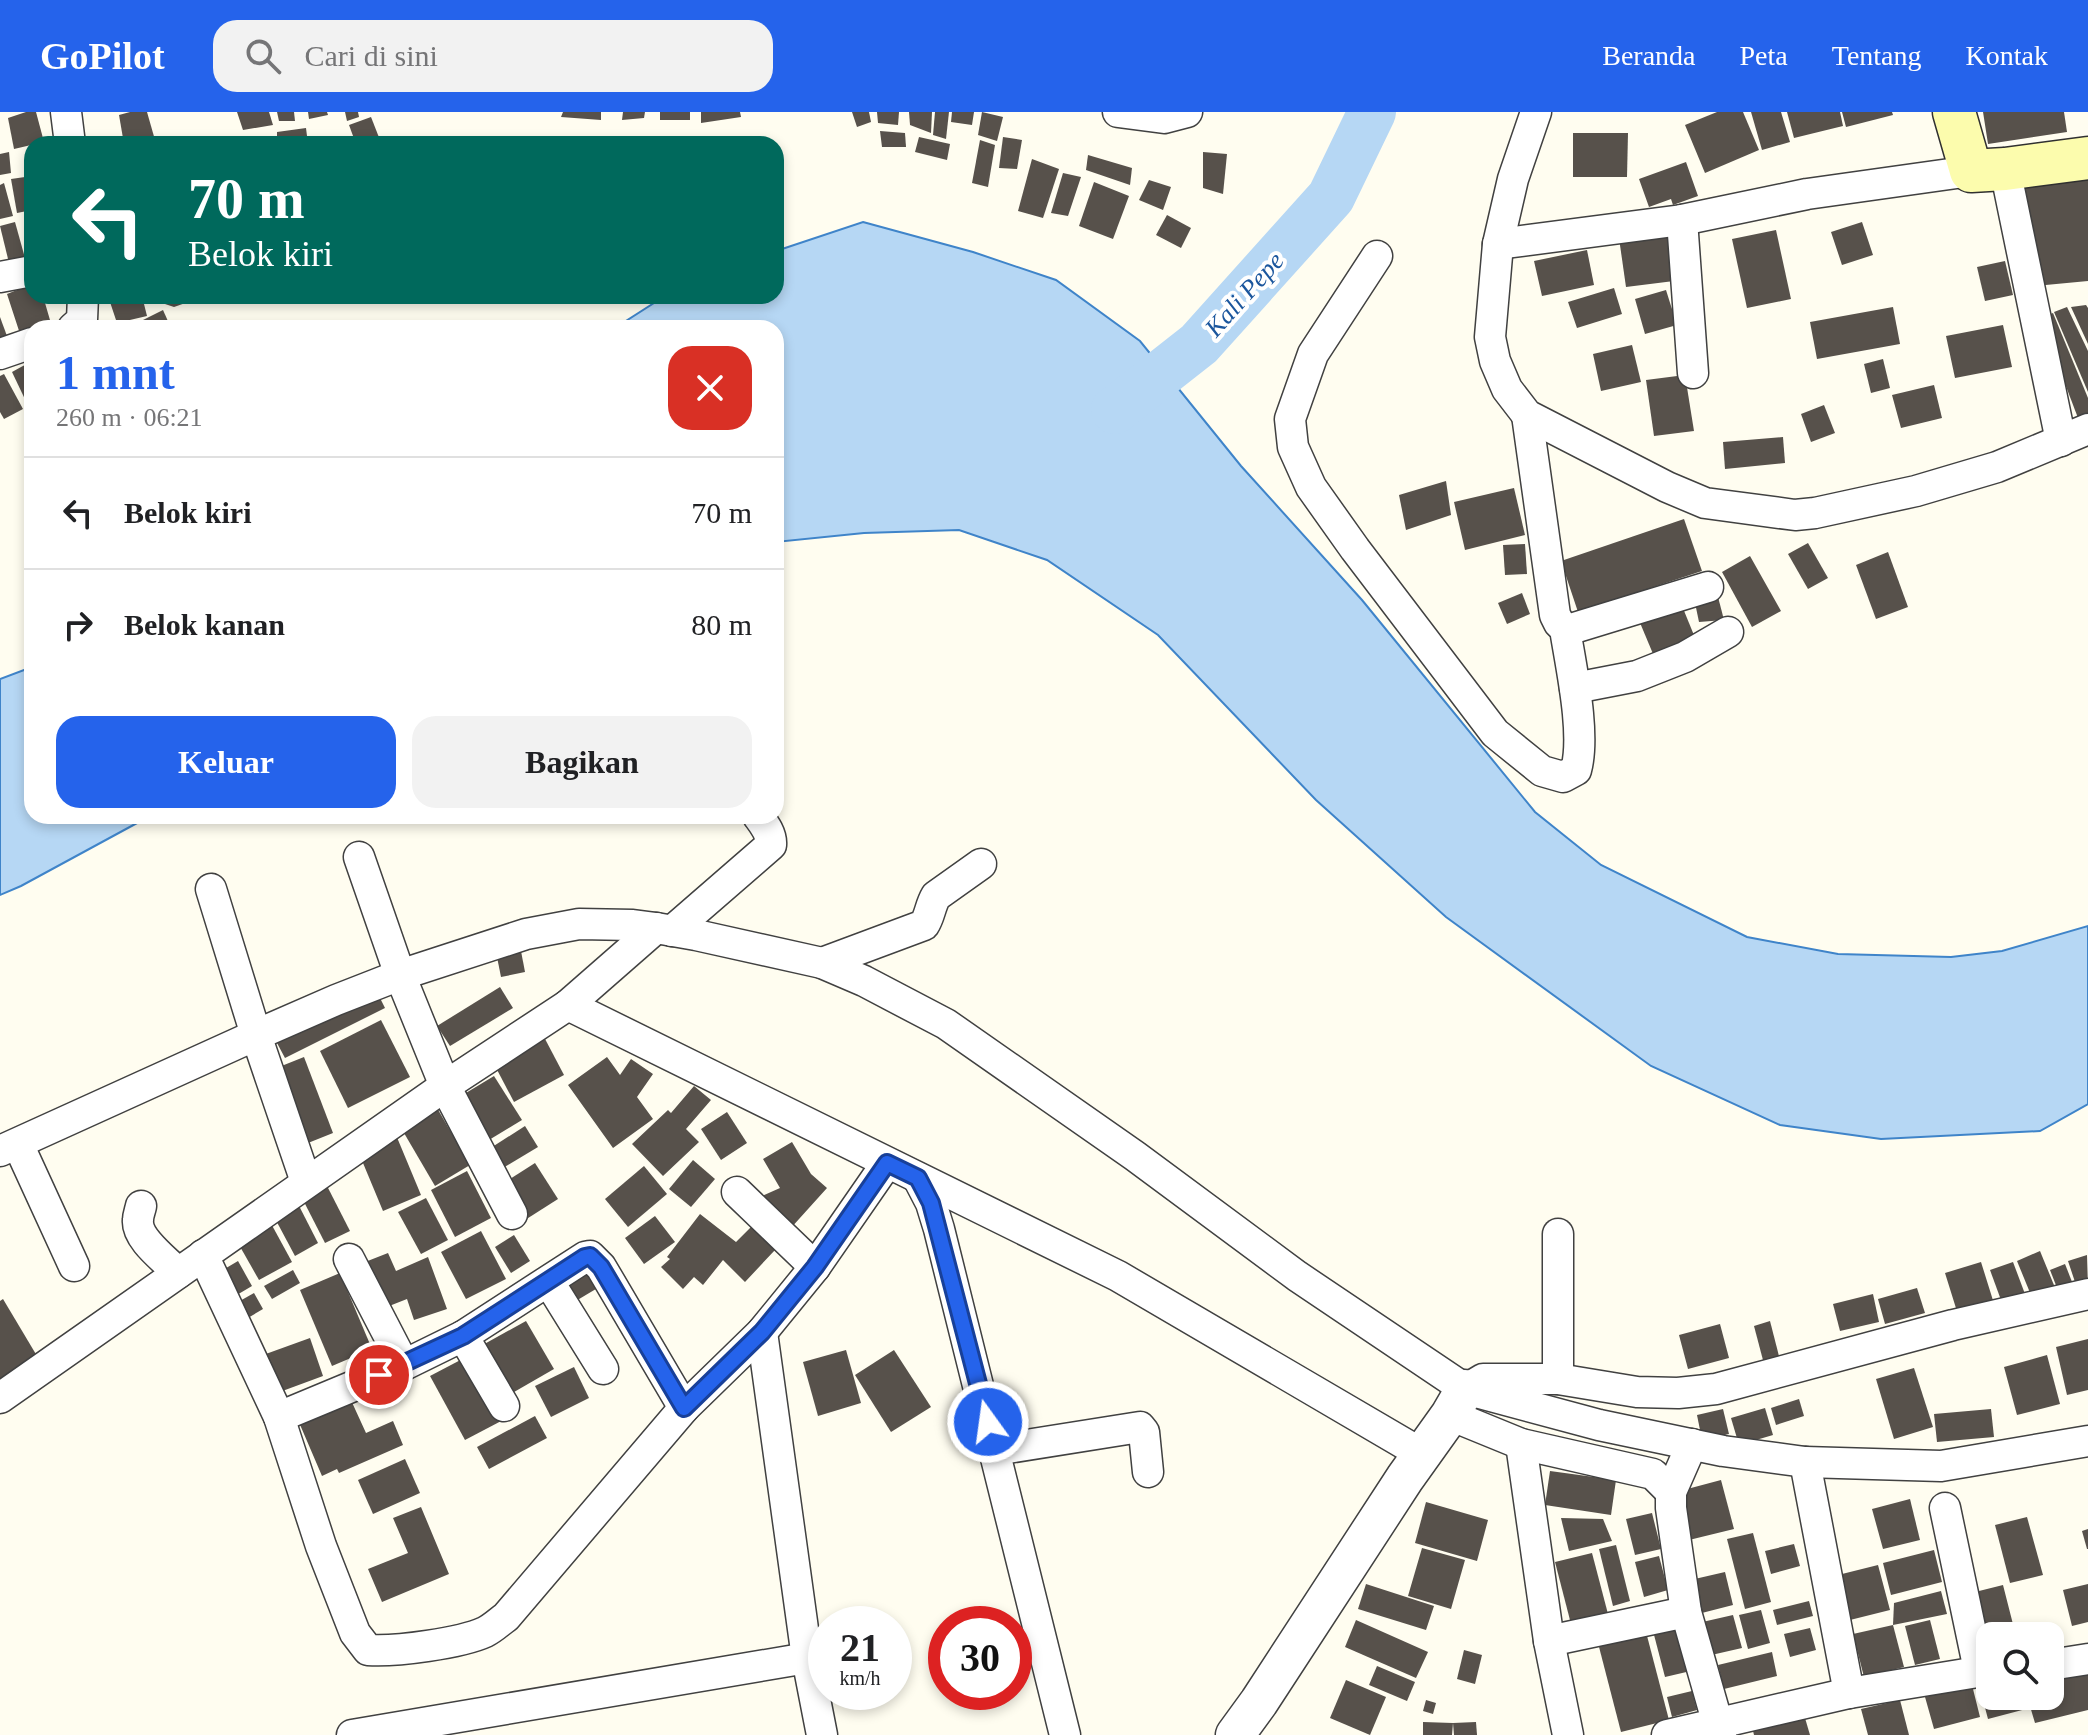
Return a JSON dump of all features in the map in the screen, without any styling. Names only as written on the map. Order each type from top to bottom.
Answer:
[{"type":"main road","points":[[1954,112],[1988,170],[2088,158]]},
{"type":"street","points":[[66,112],[69,136]]},
{"type":"street","points":[[1118,112],[1164,118],[1187,112]]},
{"type":"street","points":[[1536,112],[1513,179],[1498,244],[1490,337],[1495,361],[1507,389],[1527,415],[1667,487],[1705,503],[1795,515],[1916,491],[1997,467],[2088,429]]},
{"type":"street","points":[[1498,244],[1682,220],[1807,194],[1988,170],[2061,441]]},
{"type":"street","points":[[1682,220],[1693,373]]},
{"type":"street","points":[[1377,256],[1313,354],[1290,419],[1293,447],[1311,487],[1495,733],[1542,771],[1563,777],[1576,770],[1581,755],[1575,688],[1565,629],[1555,615],[1527,415]]},
{"type":"street","points":[[0,277],[24,272]]},
{"type":"street","points":[[0,354],[24,346]]},
{"type":"street","points":[[1565,629],[1708,587]]},
{"type":"street","points":[[1575,688],[1637,676],[1685,657],[1728,632]]},
{"type":"street","points":[[0,1398],[306,1182],[568,1005],[771,845],[764,824]]},
{"type":"street","points":[[359,857],[400,975],[445,1086],[512,1214]]},
{"type":"street","points":[[822,963],[924,925],[936,896],[981,864]]},
{"type":"street","points":[[211,889],[306,1182]]},
{"type":"street","points":[[74,1266],[9,1148],[256,1035],[400,975],[526,934],[579,924],[664,929],[822,963],[946,1024],[1135,1156],[1297,1276],[1457,1402],[1521,1444],[1653,1474],[1671,1492]]},
{"type":"street","points":[[568,1005],[1118,1276],[1422,1454]]},
{"type":"street","points":[[203,1255],[279,1417],[321,1546],[355,1633],[368,1650],[464,1639],[488,1631],[506,1617],[684,1408],[762,1332],[815,1267],[887,1163]]},
{"type":"street","points":[[918,1178],[931,1203],[939,1229],[1065,1735]]},
{"type":"street","points":[[737,1192],[815,1267]]},
{"type":"street","points":[[141,1206],[138,1229],[178,1273]]},
{"type":"street","points":[[1558,1234],[1558,1379]]},
{"type":"street","points":[[279,1417],[404,1365],[463,1336],[585,1257],[594,1259],[684,1408]]},
{"type":"street","points":[[349,1259],[404,1365]]},
{"type":"street","points":[[549,1282],[603,1369]]},
{"type":"street","points":[[1235,1735],[1457,1402],[1483,1379],[1558,1379],[1637,1392],[1678,1393],[1716,1389],[1953,1325],[2088,1294]]},
{"type":"street","points":[[762,1332],[807,1658],[822,1735]]},
{"type":"street","points":[[463,1336],[504,1406]]},
{"type":"street","points":[[1457,1402],[1599,1425],[1723,1451],[1805,1462],[1941,1466],[2088,1441]]},
{"type":"street","points":[[995,1450],[1140,1427],[1144,1432],[1148,1472]]},
{"type":"street","points":[[2058,1446],[2088,1428]]},
{"type":"street","points":[[1521,1444],[1549,1641],[1568,1735]]},
{"type":"street","points":[[1692,1444],[1671,1492],[1671,1508],[1686,1612],[1719,1729]]},
{"type":"street","points":[[2058,1446],[2088,1459]]},
{"type":"street","points":[[1805,1462],[1849,1693]]},
{"type":"street","points":[[1945,1508],[1976,1637]]},
{"type":"street","points":[[1549,1641],[1686,1612]]},
{"type":"street","points":[[352,1735],[494,1723],[807,1658]]},
{"type":"street","points":[[2064,1663],[2088,1659]]},
{"type":"street","points":[[1667,1735],[1719,1729],[1849,1693],[1976,1671]]},
{"type":"water","points":[[863,222],[973,252],[1056,280],[1140,341],[1241,466],[1362,600],[1535,812],[1601,865],[1747,937],[1838,954],[1951,957],[2002,951],[2088,926],[2088,1104],[2040,1131],[1881,1139],[1780,1125],[1651,1066],[1446,917],[1316,800],[1158,635],[1047,560],[959,530],[864,533],[784,541],[784,320],[628,320],[652,304],[784,304],[784,248]]},
{"type":"water","points":[[24,670],[24,824],[135,824],[0,895],[0,679]]},
{"type":"building","points":[[36,112],[42,136],[24,136],[24,147],[14,149],[8,118]]},
{"type":"building","points":[[147,112],[154,136],[123,136],[119,115]]},
{"type":"building","points":[[237,112],[269,112],[273,125],[243,130]]},
{"type":"building","points":[[277,112],[294,112],[295,121],[279,121]]},
{"type":"building","points":[[308,112],[327,112],[328,115],[309,119]]},
{"type":"building","points":[[345,112],[358,112],[359,117],[347,121]]},
{"type":"building","points":[[563,112],[601,112],[601,120],[561,117]]},
{"type":"building","points":[[623,112],[645,112],[644,118],[622,120]]},
{"type":"building","points":[[660,112],[690,112],[690,120],[660,120]]},
{"type":"building","points":[[701,112],[740,112],[741,117],[701,123]]},
{"type":"building","points":[[852,112],[869,112],[871,122],[857,127]]},
{"type":"building","points":[[877,112],[899,112],[898,125],[878,123]]},
{"type":"building","points":[[909,112],[932,112],[931,133],[910,125]]},
{"type":"building","points":[[935,112],[949,112],[946,139],[933,135]]},
{"type":"building","points":[[952,112],[974,112],[972,125],[951,122]]},
{"type":"building","points":[[982,112],[1003,117],[997,141],[978,135]]},
{"type":"building","points":[[1717,112],[1743,112],[1759,150],[1705,173],[1685,125]]},
{"type":"building","points":[[1751,112],[1781,112],[1790,142],[1762,150]]},
{"type":"building","points":[[1787,112],[1840,112],[1843,126],[1794,138]]},
{"type":"building","points":[[1842,112],[1892,112],[1893,115],[1846,127]]},
{"type":"building","points":[[1983,112],[2064,112],[2067,132],[1988,144]]},
{"type":"building","points":[[371,117],[378,136],[353,136],[349,125]]},
{"type":"building","points":[[306,128],[307,136],[277,136],[277,132]]},
{"type":"building","points":[[880,131],[905,133],[906,147],[882,147]]},
{"type":"building","points":[[1573,133],[1628,133],[1627,177],[1573,177]]},
{"type":"building","points":[[919,137],[950,144],[947,160],[915,152]]},
{"type":"building","points":[[1003,137],[1022,140],[1017,169],[999,168]]},
{"type":"building","points":[[980,140],[995,145],[988,187],[972,183]]},
{"type":"building","points":[[9,152],[11,173],[0,175],[0,154]]},
{"type":"building","points":[[1203,152],[1227,154],[1223,194],[1203,188]]},
{"type":"building","points":[[1088,155],[1132,168],[1130,185],[1086,170]]},
{"type":"building","points":[[1032,159],[1059,169],[1043,218],[1018,211]]},
{"type":"building","points":[[1686,162],[1698,196],[1673,205],[1671,199],[1649,207],[1639,179]]},
{"type":"building","points":[[2088,170],[2088,281],[2035,286],[2014,181]]},
{"type":"building","points":[[1063,173],[1081,177],[1068,216],[1051,213]]},
{"type":"building","points":[[24,177],[24,212],[17,213],[11,179]]},
{"type":"building","points":[[1149,180],[1171,187],[1163,210],[1139,200]]},
{"type":"building","points":[[1094,182],[1129,196],[1113,239],[1079,226]]},
{"type":"building","points":[[4,183],[13,216],[0,219],[0,185]]},
{"type":"building","points":[[1167,215],[1191,228],[1181,248],[1156,235]]},
{"type":"building","points":[[15,222],[24,258],[9,263],[0,226]]},
{"type":"building","points":[[1862,222],[1873,255],[1842,265],[1831,232]]},
{"type":"building","points":[[1776,230],[1791,299],[1747,308],[1732,239]]},
{"type":"building","points":[[1676,231],[1682,280],[1626,287],[1619,238]]},
{"type":"building","points":[[1587,250],[1594,285],[1542,296],[1534,261]]},
{"type":"building","points":[[2005,261],[2013,295],[1985,301],[1977,267]]},
{"type":"building","points":[[24,287],[24,304],[45,304],[50,320],[24,320],[22,340],[7,294]]},
{"type":"building","points":[[1614,288],[1622,314],[1577,328],[1568,302]]},
{"type":"building","points":[[1666,290],[1677,325],[1645,334],[1635,299]]},
{"type":"building","points":[[111,304],[144,304],[147,316],[116,320]]},
{"type":"building","points":[[2086,305],[2088,308],[2088,344],[2071,307]]},
{"type":"building","points":[[1893,307],[1900,344],[1817,359],[1810,322]]},
{"type":"building","points":[[2067,307],[2088,351],[2088,392],[2054,312]]},
{"type":"building","points":[[163,310],[167,320],[143,320]]},
{"type":"building","points":[[2053,313],[2088,398],[2088,415],[2078,418],[2040,318]]},
{"type":"building","points":[[0,317],[7,336],[0,340]]},
{"type":"building","points":[[2003,325],[2012,367],[1955,378],[1946,336]]},
{"type":"building","points":[[1632,345],[1641,382],[1601,391],[1593,354]]},
{"type":"building","points":[[1883,359],[1890,388],[1871,393],[1864,364]]},
{"type":"building","points":[[24,365],[24,397],[12,372]]},
{"type":"building","points":[[4,374],[23,409],[4,419],[0,412],[0,376]]},
{"type":"building","points":[[1685,375],[1694,431],[1654,436],[1646,380]]},
{"type":"building","points":[[1934,385],[1942,418],[1901,428],[1892,395]]},
{"type":"building","points":[[1824,405],[1835,433],[1811,442],[1801,414]]},
{"type":"building","points":[[1783,437],[1785,463],[1725,469],[1723,442]]},
{"type":"building","points":[[1446,481],[1451,515],[1406,530],[1399,495]]},
{"type":"building","points":[[1514,488],[1525,535],[1465,550],[1454,502]]},
{"type":"building","points":[[1684,519],[1702,571],[1578,612],[1561,561]]},
{"type":"building","points":[[1808,543],[1828,578],[1808,589],[1788,554]]},
{"type":"building","points":[[1525,544],[1527,574],[1505,575],[1503,545]]},
{"type":"building","points":[[1888,552],[1908,607],[1876,619],[1856,565]]},
{"type":"building","points":[[1750,556],[1781,611],[1752,627],[1722,572]]},
{"type":"building","points":[[1522,593],[1530,614],[1507,624],[1498,603]]},
{"type":"building","points":[[1717,593],[1724,620],[1699,622],[1694,598]]},
{"type":"building","points":[[1680,601],[1698,645],[1656,661],[1638,618]]},
{"type":"building","points":[[521,951],[525,972],[501,977],[497,957]]},
{"type":"building","points":[[500,987],[513,1008],[450,1046],[437,1026]]},
{"type":"building","points":[[377,992],[385,1008],[285,1058],[277,1043]]},
{"type":"building","points":[[381,1020],[410,1077],[348,1108],[320,1051]]},
{"type":"building","points":[[544,1037],[564,1075],[514,1102],[494,1064]]},
{"type":"building","points":[[304,1057],[333,1133],[303,1145],[274,1069]]},
{"type":"building","points":[[607,1057],[620,1075],[631,1059],[653,1074],[637,1097],[653,1119],[613,1148],[568,1085]]},
{"type":"building","points":[[494,1076],[522,1120],[484,1143],[456,1099]]},
{"type":"building","points":[[694,1086],[711,1100],[686,1129],[699,1142],[663,1176],[632,1144],[668,1110],[671,1113]]},
{"type":"building","points":[[433,1101],[470,1165],[435,1186],[397,1121]]},
{"type":"building","points":[[727,1112],[747,1143],[721,1160],[701,1129]]},
{"type":"building","points":[[525,1126],[538,1147],[498,1171],[486,1151]]},
{"type":"building","points":[[396,1135],[421,1195],[383,1211],[358,1151]]},
{"type":"building","points":[[792,1142],[811,1174],[827,1188],[790,1229],[760,1197],[780,1188],[763,1159]]},
{"type":"building","points":[[693,1160],[715,1179],[691,1207],[669,1189]]},
{"type":"building","points":[[535,1163],[558,1199],[525,1220],[502,1184]]},
{"type":"building","points":[[644,1166],[667,1194],[628,1227],[605,1199]]},
{"type":"building","points":[[467,1171],[491,1218],[455,1237],[431,1190]]},
{"type":"building","points":[[325,1182],[350,1231],[325,1243],[300,1194]]},
{"type":"building","points":[[295,1198],[318,1243],[295,1256],[271,1211]]},
{"type":"building","points":[[426,1198],[448,1240],[421,1254],[398,1212]]},
{"type":"building","points":[[700,1214],[736,1242],[751,1227],[775,1250],[745,1282],[723,1260],[703,1285],[694,1277],[683,1289],[661,1267],[670,1259],[667,1257]]},
{"type":"building","points":[[655,1216],[675,1242],[644,1264],[625,1238]]},
{"type":"building","points":[[268,1218],[292,1262],[259,1280],[234,1236]]},
{"type":"building","points":[[481,1231],[506,1279],[466,1299],[441,1252]]},
{"type":"building","points":[[514,1235],[530,1261],[511,1273],[495,1247]]},
{"type":"building","points":[[2040,1251],[2056,1290],[2033,1300],[2017,1261]]},
{"type":"building","points":[[388,1253],[396,1271],[428,1257],[447,1309],[414,1320],[407,1299],[379,1310],[360,1264]]},
{"type":"building","points":[[2087,1255],[2088,1288],[2078,1291],[2068,1261]]},
{"type":"building","points":[[238,1261],[252,1286],[230,1299],[216,1274]]},
{"type":"building","points":[[1981,1262],[1996,1310],[1960,1321],[1945,1273]]},
{"type":"building","points":[[2013,1262],[2028,1302],[2005,1311],[1990,1270]]},
{"type":"building","points":[[2065,1264],[2076,1292],[2061,1298],[2050,1270]]},
{"type":"building","points":[[589,1265],[601,1286],[569,1305],[557,1285]]},
{"type":"building","points":[[293,1270],[300,1283],[272,1299],[264,1286]]},
{"type":"building","points":[[340,1273],[372,1349],[332,1366],[300,1290]]},
{"type":"building","points":[[1917,1288],[1925,1313],[1885,1324],[1878,1299]]},
{"type":"building","points":[[254,1293],[263,1309],[241,1322],[231,1306]]},
{"type":"building","points":[[1873,1294],[1879,1322],[1840,1331],[1833,1304]]},
{"type":"building","points":[[3,1299],[40,1361],[0,1385],[0,1301]]},
{"type":"building","points":[[526,1321],[554,1369],[507,1396],[479,1347]]},
{"type":"building","points":[[1770,1321],[1780,1360],[1764,1364],[1754,1326]]},
{"type":"building","points":[[1720,1324],[1729,1358],[1688,1369],[1679,1335]]},
{"type":"building","points":[[310,1338],[323,1376],[277,1393],[263,1355]]},
{"type":"building","points":[[2088,1339],[2088,1390],[2067,1395],[2056,1347]]},
{"type":"building","points":[[846,1350],[861,1403],[818,1416],[803,1362]]},
{"type":"building","points":[[894,1350],[931,1407],[891,1432],[855,1375]]},
{"type":"building","points":[[470,1355],[505,1419],[465,1440],[430,1376]]},
{"type":"building","points":[[2047,1355],[2060,1404],[2017,1415],[2004,1367]]},
{"type":"building","points":[[574,1367],[589,1398],[551,1417],[535,1386]]},
{"type":"building","points":[[1914,1368],[1933,1427],[1894,1439],[1876,1379]]},
{"type":"building","points":[[350,1398],[366,1433],[393,1421],[403,1445],[339,1473],[337,1469],[322,1476],[298,1420]]},
{"type":"building","points":[[1799,1399],[1804,1416],[1776,1425],[1771,1408]]},
{"type":"building","points":[[1765,1408],[1773,1435],[1739,1445],[1731,1418]]},
{"type":"building","points":[[1723,1409],[1729,1434],[1702,1440],[1697,1415]]},
{"type":"building","points":[[1991,1409],[1994,1437],[1937,1442],[1934,1414]]},
{"type":"building","points":[[535,1416],[547,1438],[489,1469],[477,1447]]},
{"type":"building","points":[[405,1459],[420,1493],[373,1514],[358,1480]]},
{"type":"building","points":[[1550,1471],[1616,1480],[1611,1515],[1545,1505]]},
{"type":"building","points":[[1721,1480],[1734,1529],[1689,1540],[1676,1492]]},
{"type":"building","points":[[1910,1499],[1920,1540],[1883,1549],[1872,1509]]},
{"type":"building","points":[[1426,1502],[1488,1520],[1477,1561],[1415,1543]]},
{"type":"building","points":[[421,1507],[449,1574],[382,1602],[368,1569],[408,1553],[393,1518]]},
{"type":"building","points":[[1652,1513],[1661,1549],[1635,1555],[1626,1519]]},
{"type":"building","points":[[2027,1517],[2043,1575],[2010,1583],[1995,1525]]},
{"type":"building","points":[[1561,1518],[1603,1519],[1612,1541],[1569,1551]]},
{"type":"building","points":[[2088,1529],[2088,1549],[2087,1549],[2082,1531]]},
{"type":"building","points":[[1753,1533],[1771,1602],[1745,1609],[1727,1539]]},
{"type":"building","points":[[1794,1544],[1800,1566],[1771,1574],[1765,1551]]},
{"type":"building","points":[[1616,1545],[1630,1601],[1613,1606],[1599,1549]]},
{"type":"building","points":[[1422,1548],[1465,1560],[1451,1609],[1408,1596]]},
{"type":"building","points":[[1934,1550],[1942,1582],[1891,1595],[1883,1563]]},
{"type":"building","points":[[1592,1553],[1608,1614],[1571,1624],[1555,1562]]},
{"type":"building","points":[[1659,1556],[1668,1590],[1644,1597],[1635,1562]]},
{"type":"building","points":[[1878,1565],[1890,1610],[1846,1621],[1834,1576]]},
{"type":"building","points":[[1725,1572],[1733,1605],[1694,1615],[1686,1581]]},
{"type":"building","points":[[1366,1584],[1434,1606],[1426,1630],[1358,1609]]},
{"type":"building","points":[[2088,1584],[2088,1622],[2072,1626],[2063,1590]]},
{"type":"building","points":[[2003,1585],[2012,1622],[1976,1622],[1976,1628],[1967,1594]]},
{"type":"building","points":[[1941,1591],[1947,1614],[1893,1625],[1894,1603]]},
{"type":"building","points":[[1809,1601],[1813,1616],[1777,1625],[1773,1610]]},
{"type":"building","points":[[1761,1610],[1770,1643],[1748,1649],[1739,1615]]},
{"type":"building","points":[[1733,1615],[1742,1648],[1707,1656],[1698,1623]]},
{"type":"building","points":[[1356,1620],[1428,1652],[1416,1678],[1345,1647]]},
{"type":"building","points":[[1930,1620],[1940,1659],[1915,1665],[1905,1626]]},
{"type":"building","points":[[1683,1623],[1695,1670],[1665,1677],[1653,1631]]},
{"type":"building","points":[[1893,1625],[1904,1667],[1864,1677],[1853,1634]]},
{"type":"building","points":[[1810,1628],[1816,1650],[1790,1657],[1784,1634]]},
{"type":"building","points":[[1646,1632],[1669,1720],[1621,1732],[1598,1643]]},
{"type":"building","points":[[1464,1650],[1482,1655],[1475,1684],[1457,1679]]},
{"type":"building","points":[[1772,1652],[1777,1676],[1724,1689],[1718,1665]]},
{"type":"building","points":[[1377,1666],[1415,1682],[1407,1701],[1369,1685]]},
{"type":"building","points":[[2076,1670],[2078,1676],[2088,1674],[2088,1710],[2035,1723],[2031,1710],[2064,1710],[2064,1673]]},
{"type":"building","points":[[1346,1680],[1386,1697],[1370,1735],[1330,1718]]},
{"type":"building","points":[[1972,1685],[1980,1717],[1934,1729],[1925,1697]]},
{"type":"building","points":[[1692,1691],[1697,1710],[1672,1717],[1667,1697]]},
{"type":"building","points":[[1426,1700],[1436,1703],[1433,1714],[1423,1711]]},
{"type":"building","points":[[1900,1700],[1909,1735],[1868,1735],[1861,1709]]},
{"type":"building","points":[[1986,1710],[2022,1710],[1988,1719]]},
{"type":"building","points":[[1805,1718],[1810,1735],[1754,1735],[1753,1731]]},
{"type":"building","points":[[1423,1722],[1453,1723],[1452,1735],[1423,1735]]},
{"type":"building","points":[[1476,1722],[1477,1735],[1454,1735],[1453,1723]]},
{"type":"waterway","name":"Kali Pepe","points":[[1115,410],[1199,344],[1331,197],[1372,112]]},
{"type":"route","points":[[379,1375],[463,1336],[590,1256],[601,1267],[684,1408],[762,1332],[815,1267],[887,1163],[918,1178],[931,1203],[988,1422]]}]
